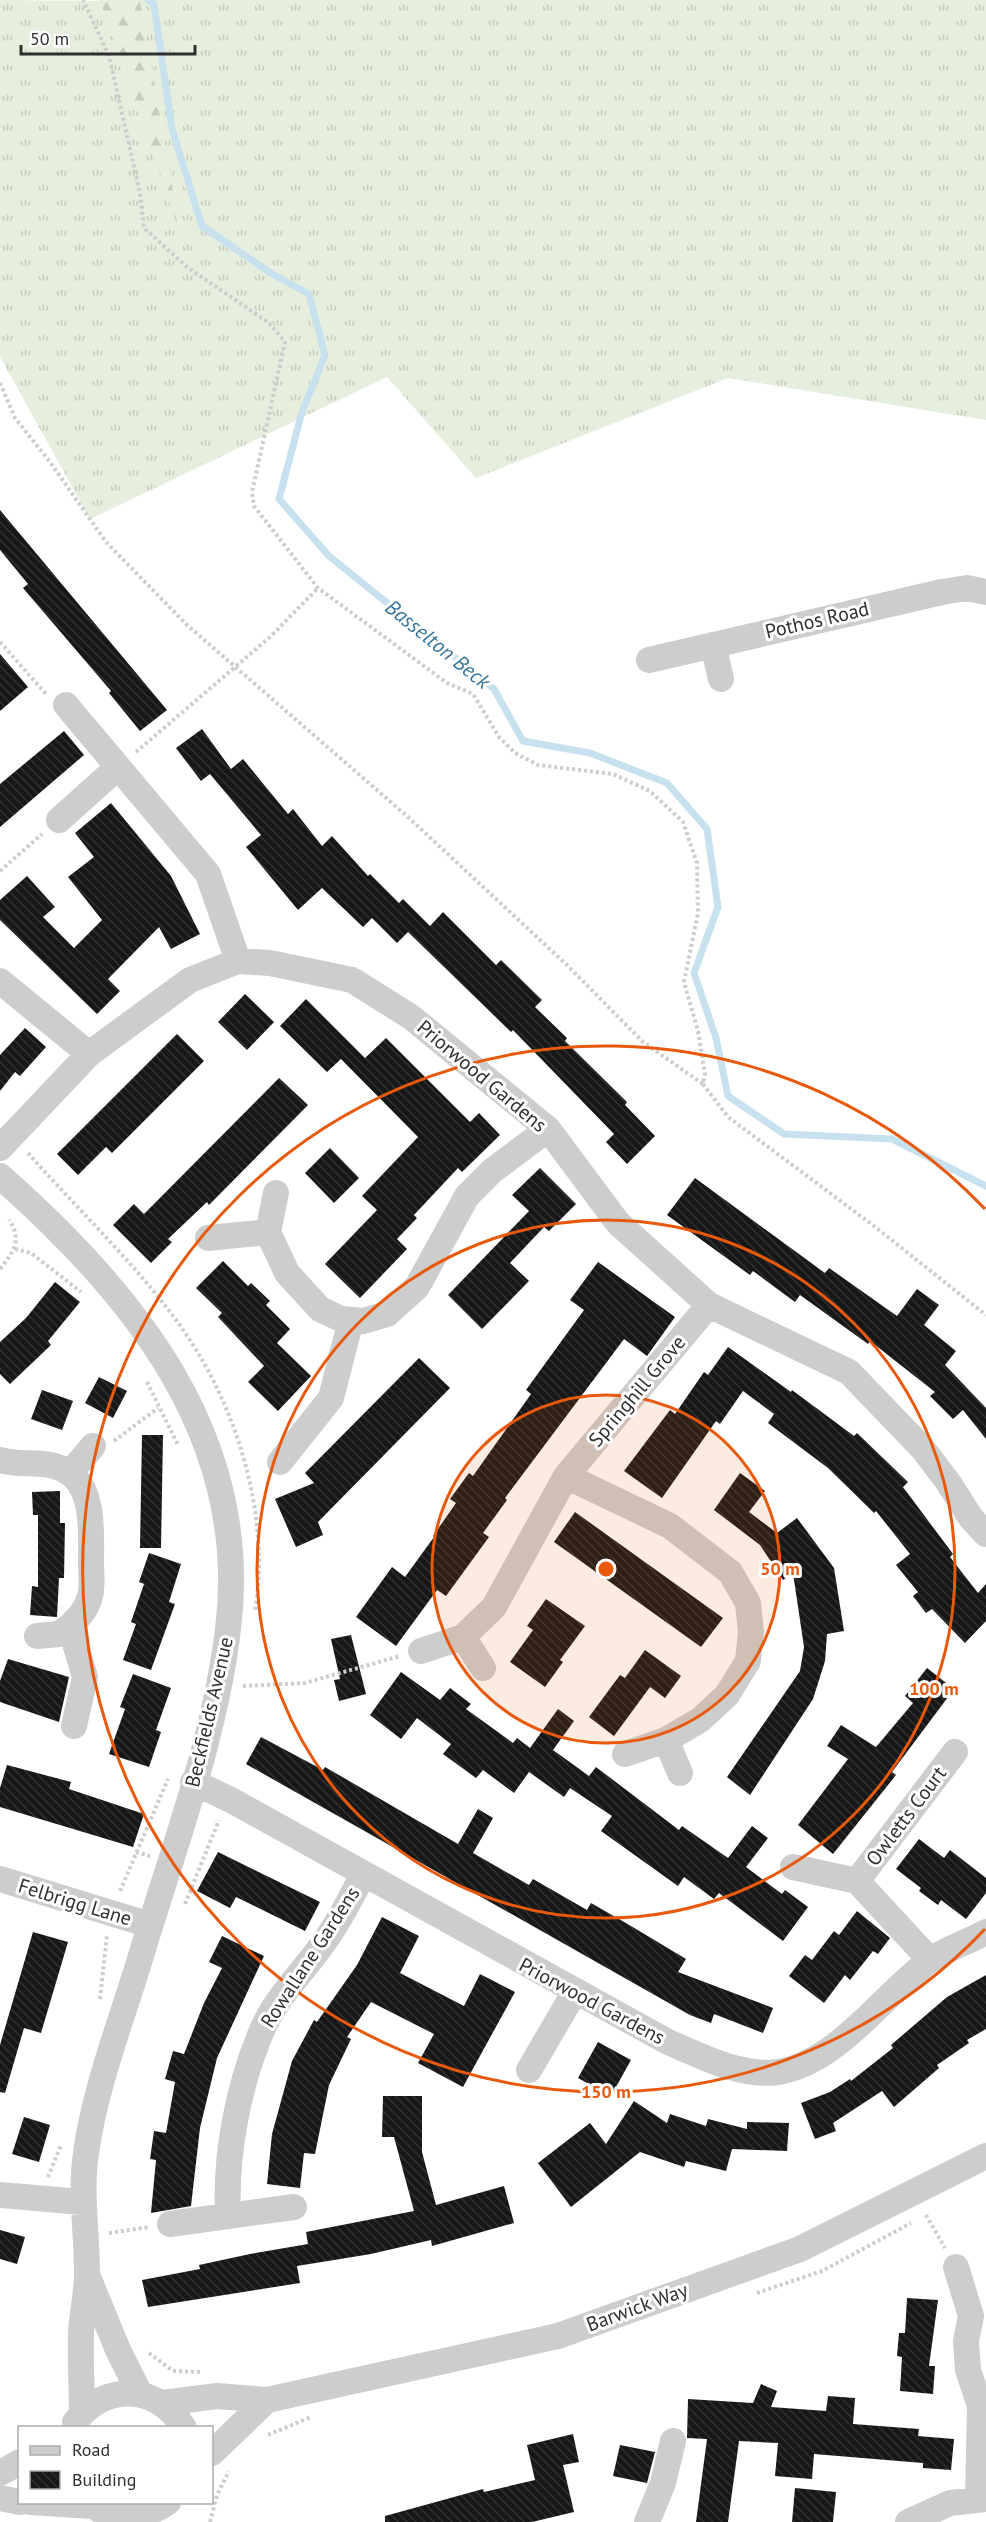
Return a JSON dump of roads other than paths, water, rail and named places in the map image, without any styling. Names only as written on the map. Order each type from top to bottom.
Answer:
[{"type":"street","name":"Pothos Road","points":[[649,660],[942,592],[968,588],[986,592]]},
{"type":"street","points":[[713,645],[721,678]]},
{"type":"street","points":[[66,705],[208,874],[238,961]]},
{"type":"street","points":[[59,820],[118,766]]},
{"type":"street","name":"Priorwood Gardens","points":[[0,1148],[89,1054],[190,980],[238,961],[270,963],[352,980],[411,1017],[548,1129],[618,1223],[709,1305],[849,1372],[923,1449],[971,1518],[986,1534]]},
{"type":"street","points":[[0,981],[89,1054]]},
{"type":"street","points":[[276,1193],[268,1232],[287,1273],[320,1309],[341,1319],[363,1322],[387,1314],[417,1287],[467,1196],[492,1171],[548,1129]]},
{"type":"street","name":"Beckfields Avenue","points":[[0,1176],[46,1217],[112,1289],[165,1358],[184,1392],[210,1453],[224,1506],[231,1574],[229,1625],[220,1683],[183,1776],[150,1925],[95,2108],[86,2153],[82,2202],[87,2274],[81,2334],[77,2420]]},
{"type":"street","points":[[208,1238],[268,1232]]},
{"type":"street","name":"Springhill Grove","points":[[421,1651],[463,1637],[494,1606],[566,1476],[709,1305]]},
{"type":"street","points":[[280,1462],[331,1398],[351,1320]]},
{"type":"street","points":[[70,1473],[93,1446]]},
{"type":"street","points":[[0,1460],[43,1462],[70,1473],[80,1485],[87,1501],[91,1526],[91,1594],[83,1613],[70,1626],[59,1634],[37,1636]]},
{"type":"street","points":[[566,1476],[670,1526],[730,1572],[748,1604],[751,1632],[748,1661],[727,1695],[700,1720],[666,1740],[625,1754]]},
{"type":"street","points":[[70,1626],[85,1677],[74,1726]]},
{"type":"street","points":[[463,1637],[483,1668]]},
{"type":"street","points":[[666,1740],[680,1773]]},
{"type":"street","name":"Owletts Court","points":[[857,1881],[955,1752]]},
{"type":"street","name":"Priorwood Gardens","points":[[183,1776],[231,1800],[574,1993],[668,2042],[716,2062],[748,2071],[778,2072],[810,2060],[842,2041],[895,1989],[930,1960],[986,1932]]},
{"type":"street","name":"Owletts Court","points":[[793,1867],[857,1881],[930,1960]]},
{"type":"street","name":"Rowallane Gardens","points":[[228,2216],[226,2183],[231,2137],[263,2028],[274,2009],[330,1934],[363,1875]]},
{"type":"street","name":"Felbrigg Lane","points":[[1,1882],[150,1925]]},
{"type":"street","points":[[529,2070],[574,1993]]},
{"type":"street","name":"Barwick Way","points":[[77,2420],[97,2401],[122,2393],[151,2398],[217,2396],[267,2400],[558,2336],[800,2249],[986,2156]]},
{"type":"street","points":[[0,2195],[82,2202]]},
{"type":"street","points":[[170,2224],[294,2207]]},
{"type":"street","points":[[909,2522],[950,2503],[982,2499],[980,2406],[968,2370],[966,2341],[978,2317],[956,2267]]},
{"type":"street","name":"Beckfields Avenue","points":[[87,2274],[118,2350],[151,2398],[176,2414],[183,2426]]},
{"type":"street","points":[[213,2452],[267,2400]]},
{"type":"street","points":[[650,2516],[673,2441]]},
{"type":"street","points":[[0,2473],[18,2463]]},
{"type":"street","points":[[0,2498],[18,2502]]},
{"type":"street","points":[[45,2504],[132,2518],[155,2512],[165,2504]]},
{"type":"street","points":[[176,2522],[180,2504]]},
{"type":"waterway","name":"Basselton Beck","points":[[148,0],[154,4],[172,129],[202,226],[272,274],[309,294],[325,355],[302,412],[279,499],[329,556],[494,689],[523,741],[590,753],[667,783],[707,829],[718,907],[694,973],[716,1038],[728,1096],[784,1134],[892,1139],[986,1186]]}]
